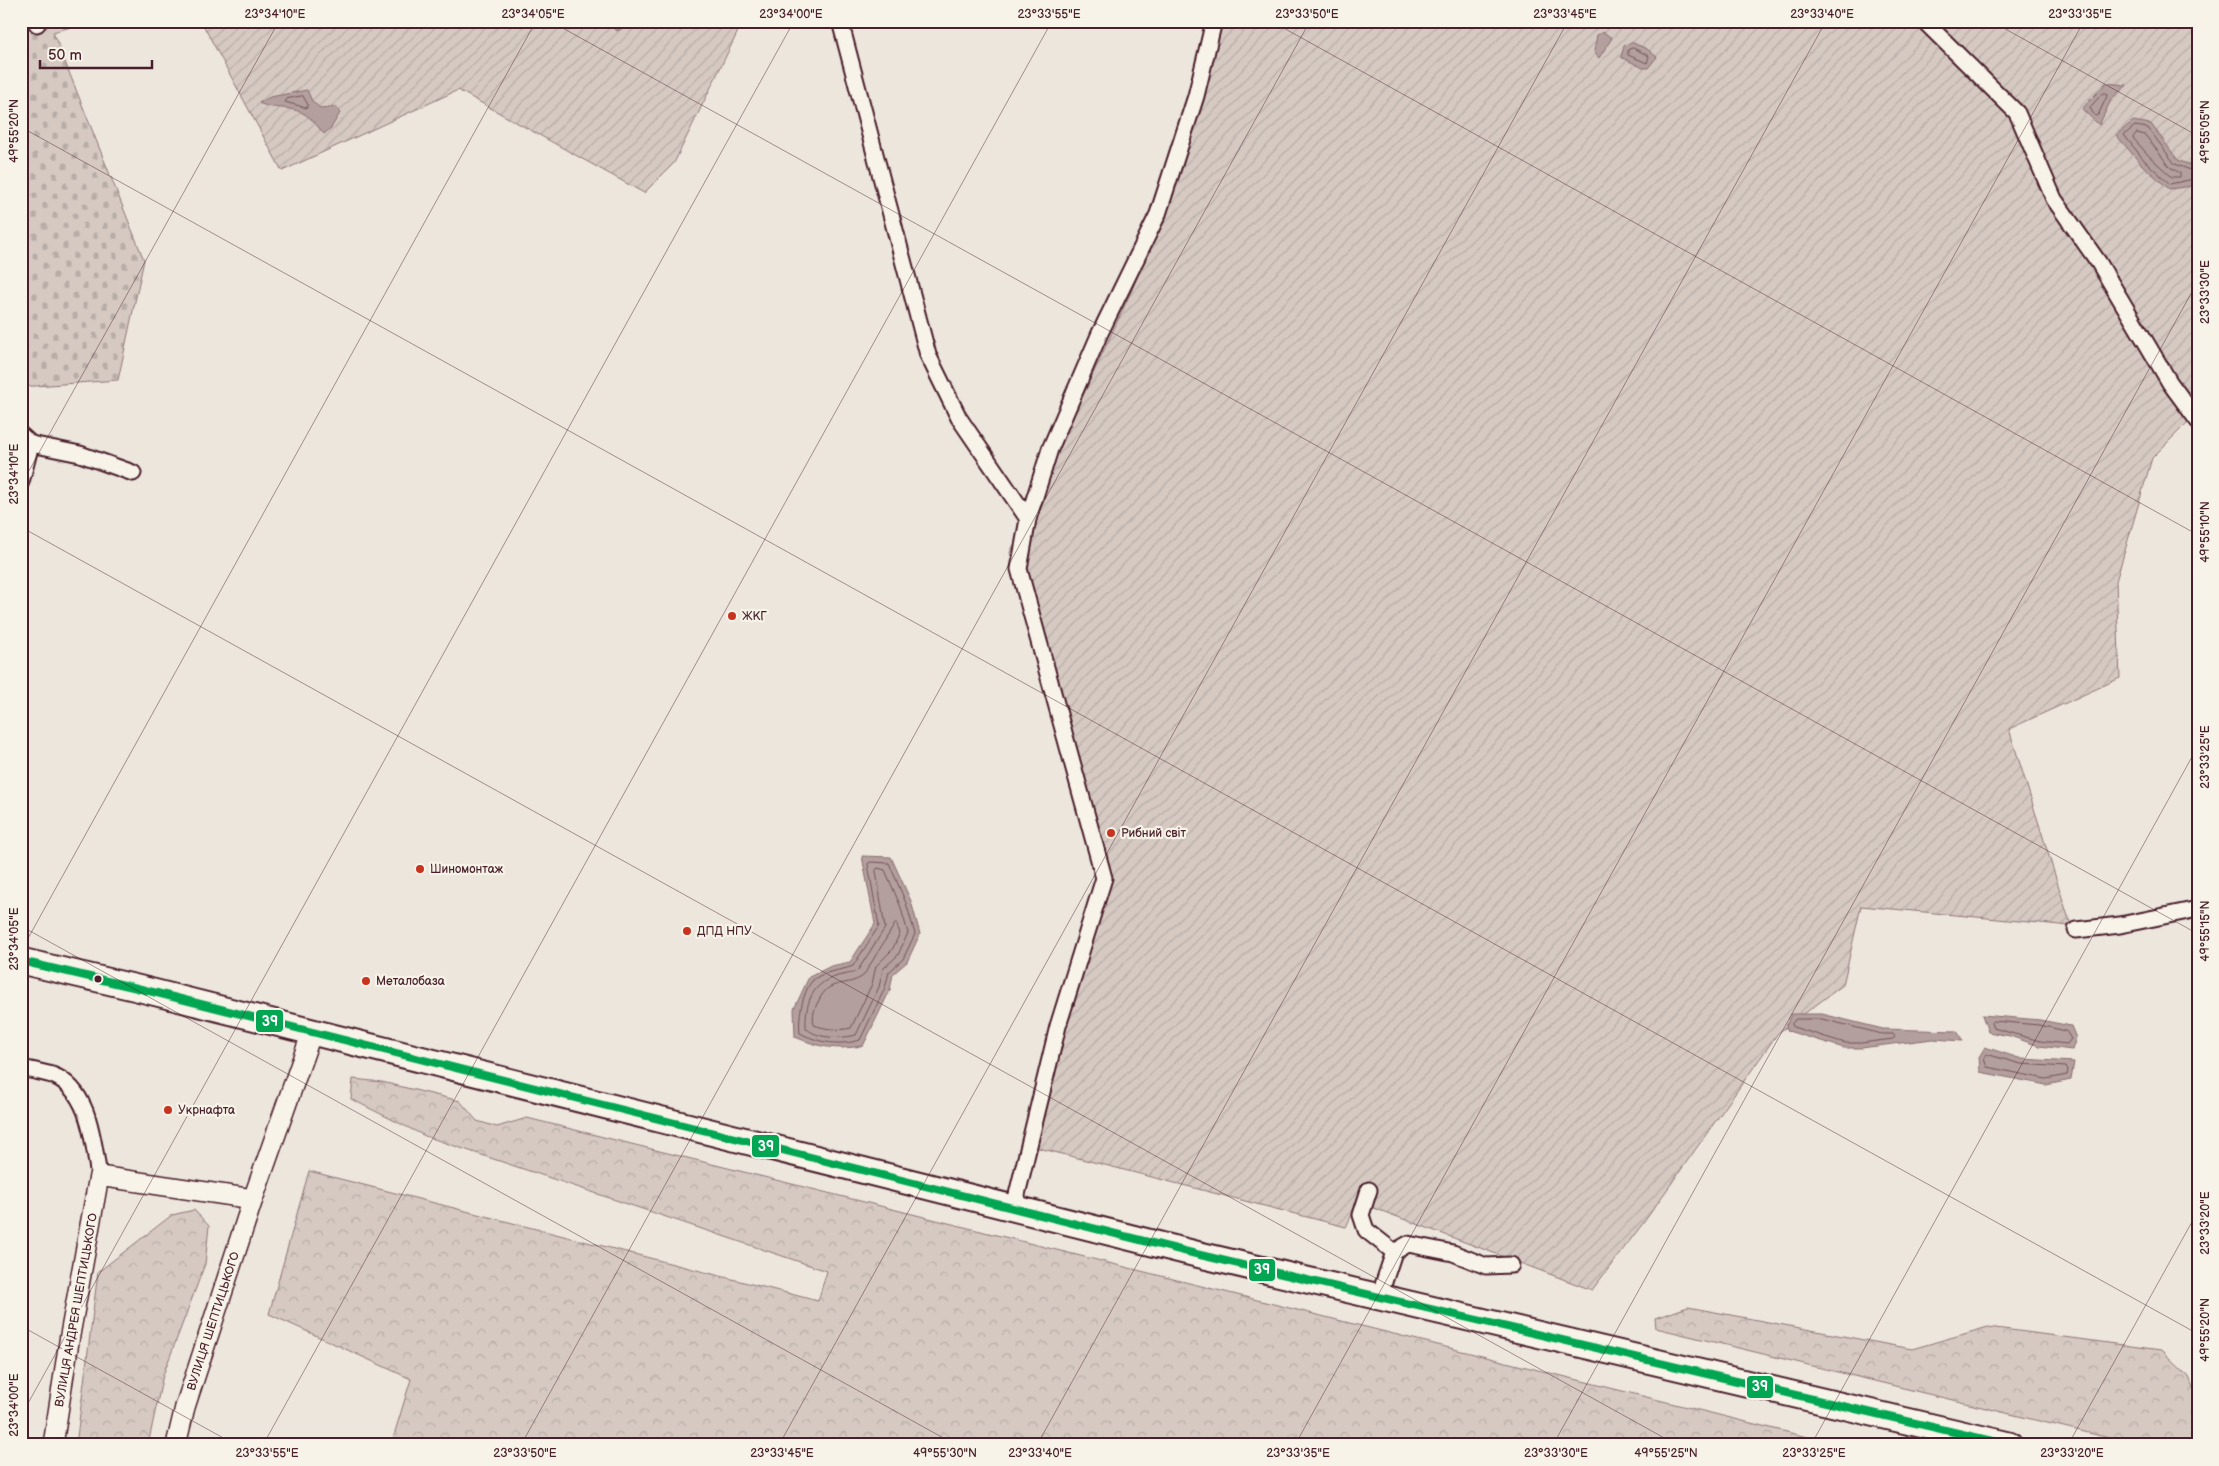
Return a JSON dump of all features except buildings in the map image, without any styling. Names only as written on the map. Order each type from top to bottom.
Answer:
[{"type":"highway","points":[[21,961],[1014,1207],[1196,1254],[2009,1445]]},
{"type":"street","points":[[840,21],[928,355],[959,418],[1028,519]]},
{"type":"street","points":[[1014,1207],[1058,1026],[1104,878],[1019,569],[1028,519],[1050,449],[1100,333],[1158,214],[1196,96],[1214,21]]},
{"type":"street","points":[[1924,21],[2016,113],[2054,199],[2099,263],[2170,383],[2198,421]]},
{"type":"street","points":[[21,482],[26,440],[80,454],[133,472]]},
{"type":"street","points":[[2076,930],[2120,925],[2198,909]]},
{"type":"street","name":"ВУЛИЦЯ ШЕПТИЦЬКОГО","points":[[176,1445],[185,1407],[312,1032]]},
{"type":"street","points":[[21,1068],[53,1076],[77,1093],[91,1129],[100,1176],[254,1199]]},
{"type":"street","name":"ВУЛИЦЯ АНДРЕЯ ШЕПТИЦЬКОГО","points":[[54,1445],[68,1343],[100,1176]]},
{"type":"street","points":[[1369,1190],[1361,1215],[1366,1230],[1394,1252]]},
{"type":"street","points":[[1379,1297],[1394,1252],[1408,1244],[1453,1253],[1486,1266],[1511,1265]]},
{"type":"green space","points":[[21,21],[93,21],[53,32],[144,260],[118,380],[21,387]]},
{"type":"green space","points":[[201,21],[743,21],[674,163],[644,193],[458,90],[282,171]]},
{"type":"green space","points":[[1220,21],[2198,21],[2198,412],[2152,458],[2116,581],[2120,678],[2009,729],[2071,926],[1861,906],[1843,985],[1778,1033],[1644,1222],[1592,1290],[1358,1202],[1346,1227],[1031,1146],[1108,864],[1010,553],[1131,292],[1177,179]]},
{"type":"green space","points":[[353,1079],[382,1082],[460,1101],[477,1121],[497,1127],[527,1118],[1839,1445],[391,1445],[411,1379],[269,1314],[309,1171],[818,1301],[827,1271],[425,1136],[351,1099]]},
{"type":"green space","points":[[194,1210],[209,1226],[205,1264],[163,1375],[148,1445],[76,1445],[98,1272],[172,1215]]},
{"type":"green space","points":[[1688,1307],[1912,1349],[1988,1327],[2161,1350],[2189,1377],[2198,1401],[2198,1445],[2138,1445],[1656,1328],[1655,1318]]},
{"type":"water","points":[[611,21],[635,21],[617,31],[611,25]]},
{"type":"water","points":[[1603,32],[1612,38],[1599,58],[1594,52],[1597,35]]},
{"type":"water","points":[[1631,42],[1647,49],[1657,57],[1648,68],[1643,68],[1621,57],[1624,46]]},
{"type":"water","points":[[2106,83],[2127,85],[2112,98],[2099,125],[2082,109]]},
{"type":"water","points":[[307,90],[312,101],[321,109],[336,107],[340,113],[331,128],[324,134],[311,119],[302,113],[259,103],[270,97]]},
{"type":"water","points":[[2133,121],[2151,124],[2178,160],[2197,168],[2198,182],[2193,186],[2169,189],[2141,164],[2116,135]]},
{"type":"water","points":[[862,856],[891,857],[911,901],[920,934],[907,962],[893,974],[890,990],[863,1046],[836,1048],[821,1046],[795,1037],[794,1009],[809,977],[831,966],[850,962],[875,924]]},
{"type":"water","points":[[1791,1014],[1822,1014],[1883,1029],[1957,1031],[1963,1041],[1933,1039],[1861,1048],[1844,1048],[1788,1031],[1786,1027]]},
{"type":"water","points":[[1982,1015],[2040,1020],[2071,1026],[2076,1038],[2072,1050],[2039,1046],[2010,1036],[1988,1032]]},
{"type":"water","points":[[1985,1047],[2022,1059],[2074,1062],[2071,1080],[2046,1085],[1980,1072],[1979,1057]]},
{"type":"transit line","name":"39","points":[[21,961],[137,988],[1196,1254],[2009,1445]]},
{"type":"place","name":"ЖКГ","points":[[732,616]]},
{"type":"place","name":"Рибний світ","points":[[1111,833]]},
{"type":"place","name":"Шиномонтаж","points":[[420,869]]},
{"type":"place","name":"ДПД НПУ","points":[[687,931]]},
{"type":"place","name":"Металобаза","points":[[366,981]]},
{"type":"place","name":"Укрнафта","points":[[168,1110]]}]
